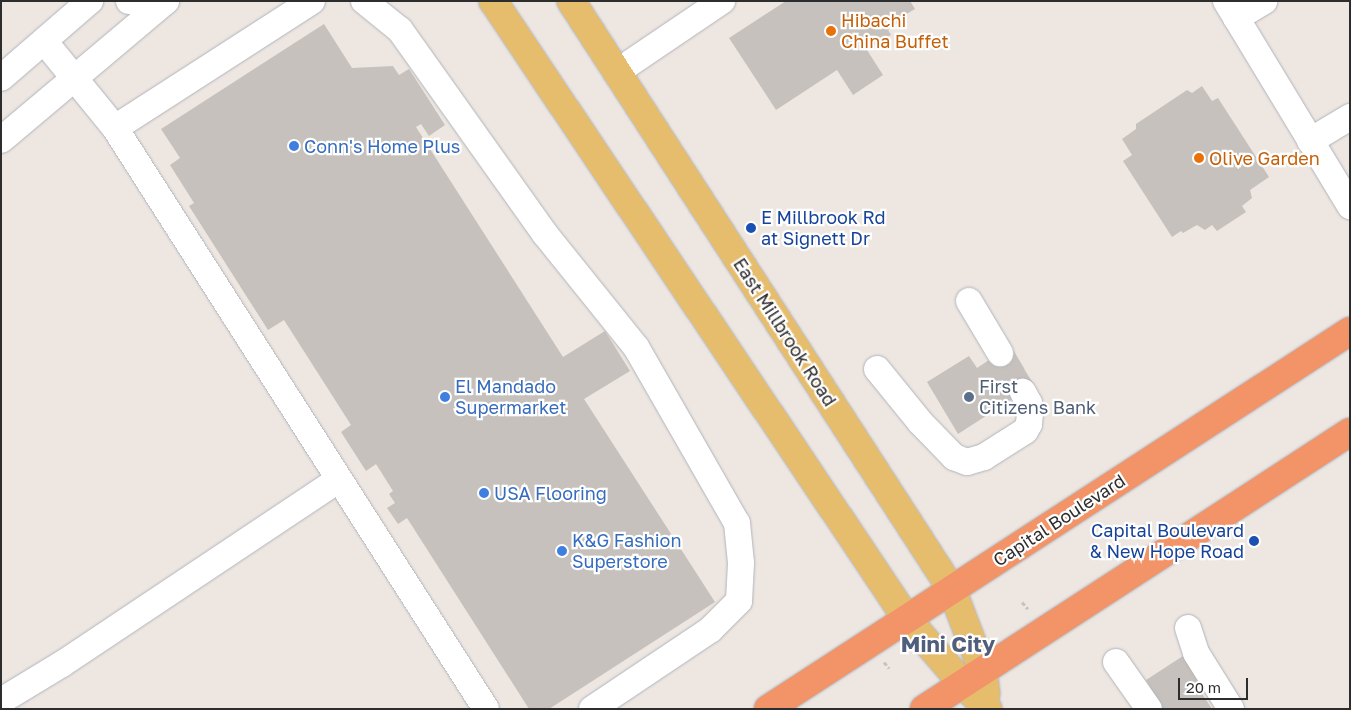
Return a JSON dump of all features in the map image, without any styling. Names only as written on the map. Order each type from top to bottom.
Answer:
[{"type":"highway","name":"Capital Boulevard","points":[[768,709],[1350,331]]},
{"type":"highway","points":[[924,709],[1350,432]]},
{"type":"main road","points":[[494,1],[906,619],[973,677],[988,708]]},
{"type":"main road","name":"East Millbrook Road","points":[[571,1],[952,590],[973,677]]},
{"type":"lane","points":[[1,78],[90,1]]},
{"type":"lane","points":[[130,1],[147,4],[165,2]]},
{"type":"lane","points":[[115,128],[312,1]]},
{"type":"lane","points":[[364,1],[400,30],[546,234],[636,347],[737,523],[741,563],[740,601],[710,630],[592,709]]},
{"type":"lane","points":[[617,72],[722,1]]},
{"type":"lane","points":[[1264,1],[1231,10],[1350,206]]},
{"type":"lane","points":[[1,140],[165,2]]},
{"type":"lane","points":[[44,41],[115,128],[486,709]]},
{"type":"lane","points":[[1310,141],[1350,117]]},
{"type":"lane","points":[[969,301],[1000,353]]},
{"type":"lane","points":[[877,369],[920,422],[954,456],[967,462],[984,457],[1025,431],[1029,424],[1030,413],[1029,403],[1023,392]]},
{"type":"lane","points":[[1,701],[62,664],[338,480]]},
{"type":"lane","points":[[1188,628],[1196,653],[1231,709]]},
{"type":"lane","points":[[1116,662],[1149,709]]},
{"type":"path","points":[[1022,602],[1028,609]]},
{"type":"building","points":[[786,1],[910,1],[915,9],[903,16],[905,18],[888,30],[891,35],[867,50],[883,75],[853,95],[837,70],[776,110],[729,38]]},
{"type":"building","points":[[324,24],[352,68],[393,66],[399,75],[409,69],[445,125],[429,136],[421,124],[416,127],[563,357],[605,331],[630,371],[584,399],[715,602],[549,709],[529,709],[407,518],[398,524],[387,508],[395,503],[389,494],[393,491],[376,464],[366,471],[341,432],[351,425],[284,320],[268,330],[189,206],[194,203],[170,165],[180,158],[161,129]]},
{"type":"building","points":[[1202,86],[1212,101],[1218,98],[1269,177],[1250,190],[1252,198],[1242,206],[1246,212],[1217,231],[1212,225],[1205,230],[1197,225],[1183,233],[1181,231],[1172,237],[1123,161],[1132,155],[1122,139],[1136,129],[1136,124],[1187,90],[1192,93]]},
{"type":"building","points":[[1010,346],[1034,385],[958,434],[927,382],[969,356],[977,368]]},
{"type":"building","points":[[1186,654],[1202,678],[1195,683],[1212,709],[1160,709],[1152,697],[1155,695],[1146,680]]},
{"type":"tunnel","points":[[1000,353],[1023,392]]},
{"type":"place","name":"Hibachi China Buffet","points":[[831,31]]},
{"type":"place","name":"Conn's Home Plus","points":[[294,146]]},
{"type":"place","name":"Olive Garden","points":[[1199,158]]},
{"type":"place","name":"E Millbrook Rd at Signett Dr","points":[[751,228]]},
{"type":"place","name":"El Mandado Supermarket","points":[[445,397]]},
{"type":"place","name":"First Citizens Bank","points":[[969,397]]},
{"type":"place","name":"USA Flooring","points":[[484,493]]},
{"type":"place","name":"Capital Boulevard & New Hope Road","points":[[1254,541]]},
{"type":"place","name":"K&G Fashion Superstore","points":[[562,551]]},
{"type":"district","name":"Mini City","points":[[948,644]]}]
